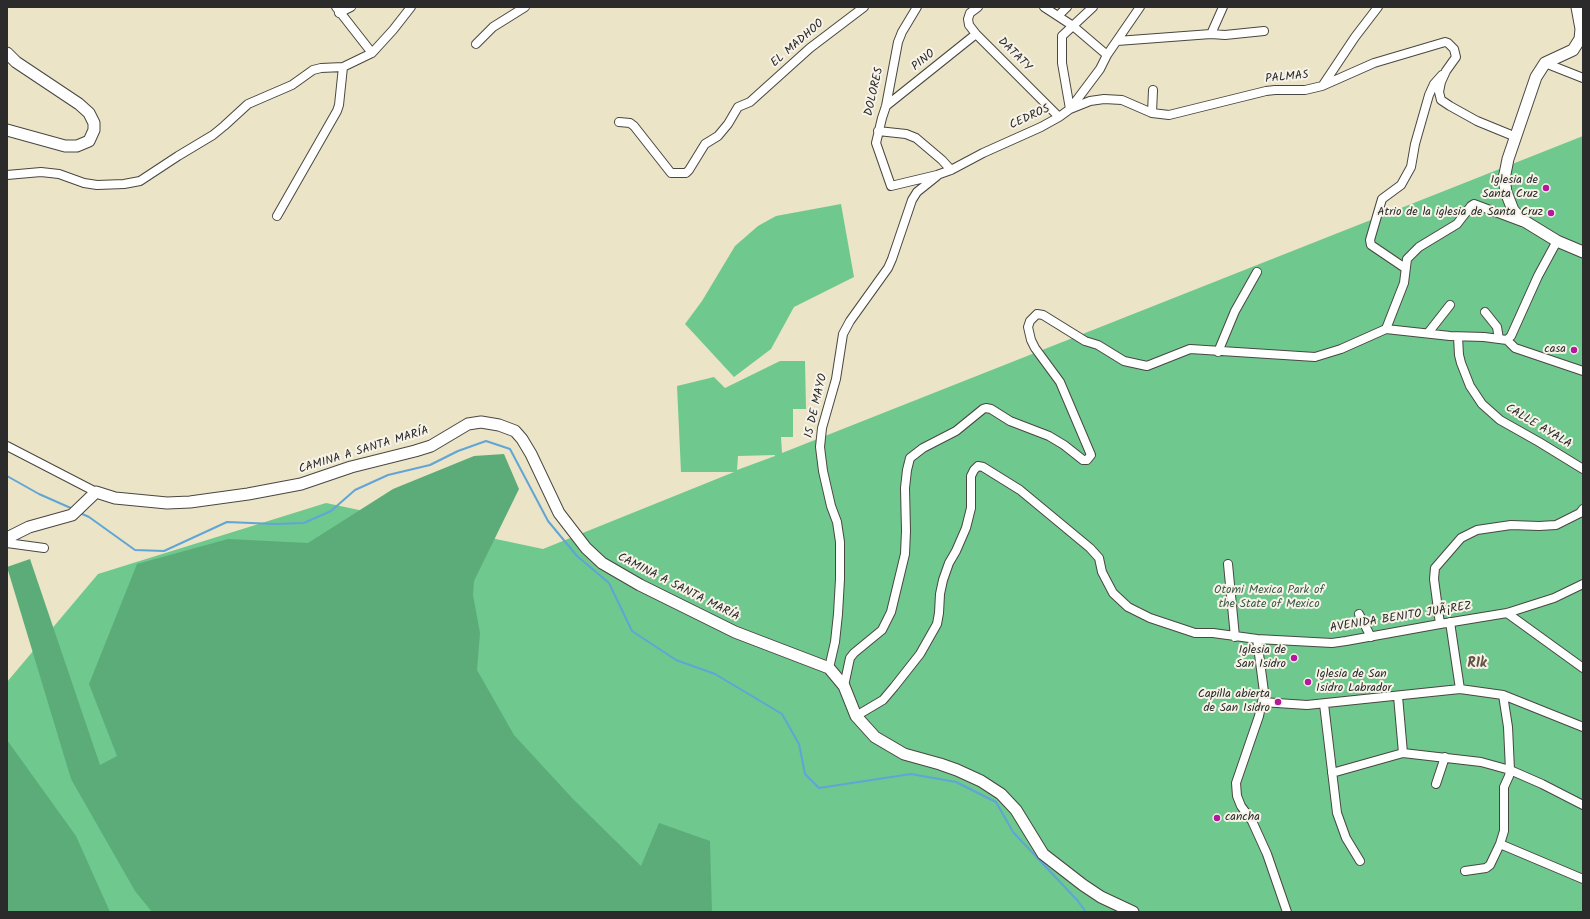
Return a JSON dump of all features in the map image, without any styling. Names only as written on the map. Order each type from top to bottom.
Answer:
[{"type":"main road","points":[[1577,7],[1582,29],[1580,39],[1573,50],[1545,63],[1536,77],[1506,168],[1504,179],[1506,192],[1513,210],[1521,219],[1557,241],[1583,252]]},
{"type":"main road","points":[[7,53],[16,62],[79,104],[90,113],[94,123],[94,130],[89,141],[77,146],[65,146],[7,130]]},
{"type":"main road","name":"CAMINA A SANTA MARÍA","points":[[95,494],[115,498],[167,503],[190,502],[248,494],[301,484],[371,461],[390,458],[415,451],[430,446],[468,424],[481,422],[499,425],[515,431],[531,454],[559,513],[586,548],[602,563],[640,585],[735,632],[829,668],[844,686],[856,716],[875,737],[897,751],[956,770],[1001,794],[1016,810],[1043,854],[1083,886],[1101,897],[1133,912]]},
{"type":"main road","points":[[7,538],[29,527],[72,515],[95,494]]},
{"type":"street","points":[[350,7],[337,10],[372,53]]},
{"type":"street","points":[[7,175],[36,172],[59,174],[84,183],[97,185],[124,184],[148,178],[171,160],[213,135],[243,107],[252,101],[292,85],[317,69],[342,67],[372,53],[390,34],[411,7]]},
{"type":"street","points":[[476,44],[493,27],[525,7]]},
{"type":"street","name":"EL MADHOO","points":[[619,122],[632,124],[664,167],[671,173],[681,174],[689,170],[705,144],[720,134],[730,121],[735,109],[750,102],[810,48],[864,7]]},
{"type":"street","name":"DOLORES","points":[[891,186],[876,143],[878,131],[886,106],[898,42],[902,32],[918,7]]},
{"type":"street","name":"DATATY","points":[[978,7],[970,13],[968,19],[976,34],[1059,117]]},
{"type":"street","points":[[1044,7],[1073,26],[1107,55]]},
{"type":"street","points":[[1058,16],[1067,7]]},
{"type":"street","points":[[1070,109],[1062,63],[1062,36],[1093,7]]},
{"type":"street","points":[[1070,109],[1100,69],[1107,55],[1140,7]]},
{"type":"street","points":[[1211,34],[1224,7]]},
{"type":"street","points":[[1322,86],[1355,37],[1378,7]]},
{"type":"street","points":[[1117,41],[1211,34],[1225,35],[1264,32]]},
{"type":"street","name":"PINO","points":[[886,106],[976,34]]},
{"type":"street","name":"PALMAS","points":[[1070,109],[1090,101],[1116,100],[1128,102],[1152,113],[1169,115],[1266,91],[1305,90],[1322,86],[1374,63],[1445,42],[1451,45],[1456,57],[1434,84],[1429,95],[1415,144],[1411,167],[1401,185],[1382,200],[1370,236],[1371,245],[1405,268]]},
{"type":"street","points":[[1545,63],[1583,78]]},
{"type":"street","points":[[277,216],[337,112],[339,105],[342,67]]},
{"type":"street","name":"PALMAS","points":[[1446,71],[1439,88],[1441,100],[1477,121],[1516,138]]},
{"type":"street","points":[[1152,113],[1153,90]]},
{"type":"street","name":"CEDROS","points":[[891,186],[937,175],[951,170],[1059,117],[1070,109]]},
{"type":"street","points":[[878,131],[906,134],[916,138],[942,160],[951,170]]},
{"type":"street","name":"15 DE MAYO","points":[[829,668],[833,656],[838,621],[840,542],[838,522],[831,506],[823,471],[820,447],[822,428],[836,379],[843,334],[850,321],[888,268],[912,200],[917,192],[937,175]]},
{"type":"street","points":[[1386,329],[1404,283],[1407,259],[1413,252],[1457,224],[1471,206],[1474,204],[1510,217],[1534,228]]},
{"type":"street","points":[[1503,340],[1511,336],[1538,276],[1557,241]]},
{"type":"street","points":[[1218,352],[1235,311],[1257,272]]},
{"type":"street","points":[[1428,333],[1450,305]]},
{"type":"street","points":[[1485,312],[1493,320],[1503,340]]},
{"type":"street","points":[[844,686],[850,658],[882,630],[892,612],[905,554],[905,488],[910,458],[917,452],[956,431],[986,408],[1010,421],[1059,441],[1083,460],[1087,460],[1091,455],[1060,382],[1035,348],[1031,340],[1028,327],[1030,321],[1037,314],[1043,315],[1085,341],[1124,360],[1141,366],[1147,366],[1190,349],[1218,352],[1315,357],[1341,349],[1386,329],[1458,337],[1484,337],[1503,340],[1515,348],[1583,371]]},
{"type":"street","name":"CALLE AYALA","points":[[1458,337],[1461,363],[1470,386],[1482,404],[1500,420],[1544,445],[1583,470]]},
{"type":"street","points":[[7,446],[95,494]]},
{"type":"street","name":"AVENIDA BENITO JUÃ¡REZ","points":[[856,716],[883,700],[920,654],[937,624],[940,594],[944,575],[966,528],[971,508],[971,476],[978,466],[984,467],[1020,490],[1090,548],[1098,558],[1102,572],[1113,593],[1128,607],[1150,618],[1195,633],[1213,633],[1257,639],[1332,643],[1507,613],[1554,598],[1583,584]]},
{"type":"street","points":[[1440,624],[1434,579],[1435,568],[1461,538],[1477,530],[1511,525],[1556,525],[1580,513],[1583,509]]},
{"type":"street","points":[[7,543],[44,548]]},
{"type":"street","points":[[1228,564],[1235,637]]},
{"type":"street","points":[[1507,613],[1583,668]]},
{"type":"street","points":[[1359,614],[1370,637]]},
{"type":"street","points":[[1450,622],[1460,689]]},
{"type":"street","points":[[1257,639],[1264,692],[1259,716],[1236,783],[1241,806],[1252,822],[1267,854],[1287,912]]},
{"type":"street","points":[[1262,702],[1307,705],[1324,704],[1460,689],[1503,695],[1583,727]]},
{"type":"street","points":[[1465,872],[1486,868],[1490,865],[1500,844],[1505,820],[1504,787],[1510,770],[1508,727],[1503,695]]},
{"type":"street","points":[[1398,696],[1402,752]]},
{"type":"street","points":[[1324,704],[1339,819],[1346,838],[1360,862]]},
{"type":"street","points":[[1332,773],[1402,752],[1445,757],[1481,762],[1510,770],[1542,784],[1583,805]]},
{"type":"street","points":[[1436,784],[1445,757]]},
{"type":"street","points":[[1500,844],[1583,879]]},
{"type":"green space","name":"Otomi Mexica Park of the State of Mexico","points":[[1583,136],[1583,912],[7,912],[7,682],[98,574],[326,503],[543,549],[734,472],[681,472],[677,386],[714,377],[725,388],[780,361],[805,361],[806,409],[793,409],[793,437],[781,437],[782,453]],"holes":[[[738,456],[775,456],[737,470]]]},
{"type":"green space","points":[[841,204],[854,277],[794,307],[771,349],[734,377],[685,324],[702,301],[735,246],[758,226],[776,216]]},
{"type":"green space","points":[[504,454],[519,489],[474,581],[473,595],[480,633],[477,670],[514,735],[573,799],[641,866],[659,823],[710,841],[712,912],[152,912],[135,891],[71,779],[7,567],[30,559],[100,765],[117,756],[89,684],[137,564],[228,539],[308,543],[393,489],[474,456]]},
{"type":"green space","points":[[7,740],[76,836],[110,912],[7,912]]},
{"type":"waterway","points":[[80,513],[89,517],[135,550],[164,551],[227,522],[275,524],[304,523],[331,511],[355,490],[388,475],[430,465],[458,451],[486,441],[510,449],[548,521],[577,556],[609,583],[632,631],[676,660],[715,674],[782,714],[799,744],[805,774],[819,788],[911,774],[956,782],[996,802],[1013,832],[1077,900],[1086,912]]},
{"type":"waterway","points":[[7,476],[39,494],[73,509]]},
{"type":"place","name":"Iglesia de Santa Cruz","points":[[1546,188]]},
{"type":"place","name":"Atrio de la iglesia de Santa Cruz","points":[[1551,213]]},
{"type":"place","name":"casa","points":[[1574,350]]},
{"type":"place","name":"Iglesia de San Isidro","points":[[1294,658]]},
{"type":"place","name":"Iglesia de San Isidro Labrador","points":[[1308,682]]},
{"type":"place","name":"Capilla abierta de San Isidro","points":[[1278,702]]},
{"type":"place","name":"cancha","points":[[1217,818]]},
{"type":"district","name":"R1k","points":[[1477,665]]}]
